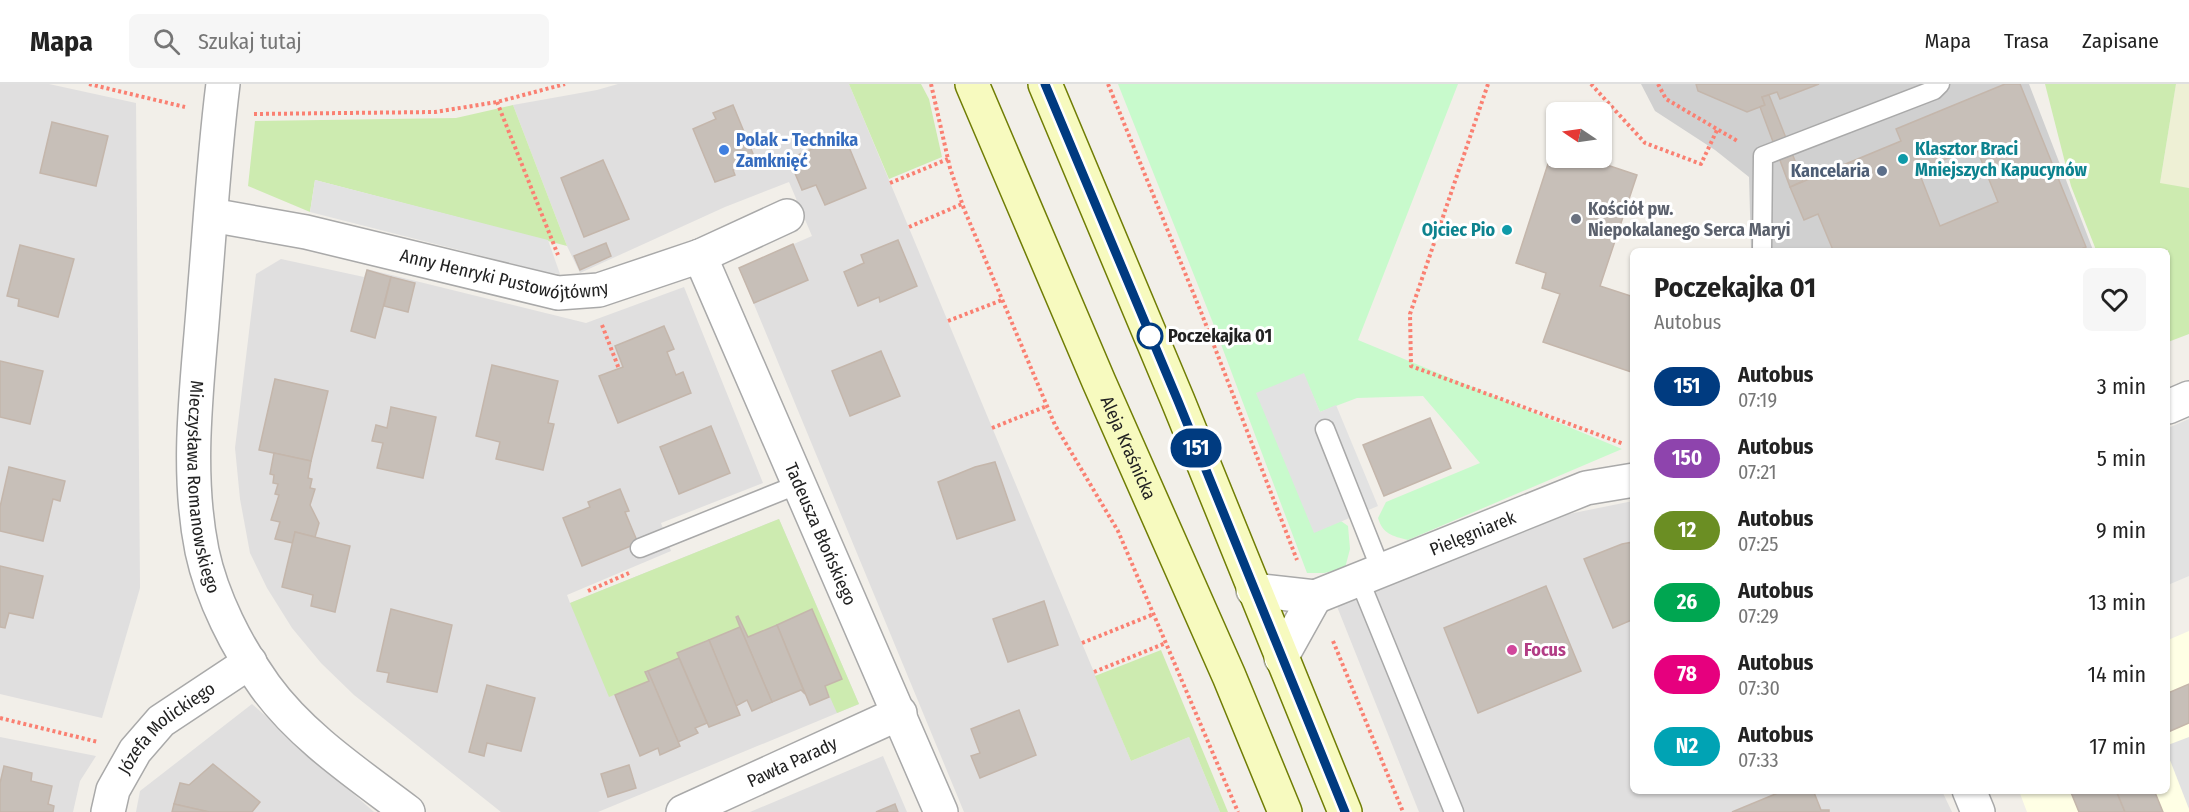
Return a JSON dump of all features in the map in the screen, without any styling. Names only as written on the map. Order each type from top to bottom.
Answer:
[{"type":"main road","name":"Aleja Kraśnicka","points":[[972,84],[1099,382],[1229,676],[1285,812]]},
{"type":"main road","points":[[1045,84],[1178,401],[1345,812]]},
{"type":"street","name":"Mieczysława Romanowskiego","points":[[223,84],[193,463],[196,512],[202,552],[215,595],[250,662],[273,696],[319,743],[408,812]]},
{"type":"street","name":"Anny Henryki Pustowójtówny","points":[[211,215],[306,232],[558,293],[599,290],[700,256],[787,216]]},
{"type":"street","name":"Tadeusza Błońskiego","points":[[700,256],[942,812]]},
{"type":"street","points":[[2170,406],[2189,398]]},
{"type":"street","name":"Pielęgniarek","points":[[1253,590],[1315,597],[1586,488],[1630,481]]},
{"type":"street","points":[[1281,658],[1315,597]]},
{"type":"street","name":"Józefa Molickiego","points":[[108,812],[113,790],[135,751],[161,721],[250,662]]},
{"type":"street","name":"Pawła Parady","points":[[683,812],[900,713]]},
{"type":"street","points":[[1971,794],[1978,812]]},
{"type":"lane","points":[[1762,248],[1763,156],[1934,90],[1940,84]]},
{"type":"lane","points":[[1325,429],[1370,574],[1454,812]]},
{"type":"lane","points":[[640,548],[799,484]]},
{"type":"path","points":[[89,84],[188,108]]},
{"type":"path","points":[[247,114],[435,112],[497,102],[565,84]]},
{"type":"path","points":[[931,84],[948,159],[962,204],[1002,300],[1055,425],[1118,531],[1238,812]]},
{"type":"path","points":[[1108,84],[1201,312],[1293,552],[1315,597],[1403,812]]},
{"type":"path","points":[[1488,84],[1410,314],[1411,366],[1630,447]]},
{"type":"path","points":[[1591,84],[1645,143],[1701,164],[1717,130]]},
{"type":"path","points":[[1658,84],[1666,99],[1763,156]]},
{"type":"path","points":[[497,102],[563,266]]},
{"type":"path","points":[[890,183],[948,159]]},
{"type":"path","points":[[909,227],[962,204]]},
{"type":"path","points":[[948,321],[1002,300]]},
{"type":"path","points":[[609,342],[619,369]]},
{"type":"path","points":[[992,428],[1047,406]]},
{"type":"path","points":[[1082,643],[1154,614]]},
{"type":"path","points":[[1094,672],[1166,643]]},
{"type":"path","points":[[0,718],[135,751]]},
{"type":"shaded area","points":[[0,84],[49,84],[136,103],[140,588],[102,718],[0,694]]},
{"type":"shaded area","points":[[618,84],[849,84],[1131,761],[1189,737],[1220,812],[964,812],[739,268],[812,236],[789,182],[725,207],[580,273],[567,246],[513,105]]},
{"type":"shaded area","points":[[1641,84],[2029,84],[2092,248],[1751,248],[1749,177],[1715,150],[1655,111]]},
{"type":"shaded area","points":[[2176,84],[2189,84],[2189,188],[2160,184]]},
{"type":"shaded area","points":[[315,180],[548,240],[560,274],[310,212]]},
{"type":"shaded area","points":[[281,259],[364,277],[367,269],[586,323],[684,287],[763,483],[661,523],[671,551],[567,595],[570,603],[779,519],[859,704],[598,812],[501,812],[354,695],[321,663],[292,628],[267,588],[250,553],[240,499],[235,448],[256,274]]},
{"type":"shaded area","points":[[1304,373],[1320,412],[1336,405],[1378,506],[1314,533],[1256,393]]},
{"type":"shaded area","points":[[2189,419],[2189,576],[2170,584],[2170,427]]},
{"type":"shaded area","points":[[1630,502],[1630,794],[1943,794],[1952,812],[1419,812],[1336,604],[1544,519]]},
{"type":"shaded area","points":[[2189,631],[2189,812],[2027,812],[2020,794],[2170,794],[2170,639]]},
{"type":"shaded area","points":[[252,704],[374,812],[136,812],[140,791]]},
{"type":"shaded area","points":[[0,737],[96,756],[80,781],[73,812],[0,812]]},
{"type":"shaded area","points":[[2189,737],[2189,809],[2170,760],[2170,744]]},
{"type":"shaded area","points":[[883,756],[907,812],[750,812]]},
{"type":"green space","points":[[849,84],[921,84],[929,99],[942,157],[889,179]]},
{"type":"green space","points":[[1118,84],[1458,84],[1358,340],[1622,449],[1408,540],[1389,534],[1380,523],[1378,518],[1386,502],[1480,463],[1423,396],[1357,398],[1320,412],[1303,373],[1314,532],[1341,521],[1348,526],[1350,549],[1345,568],[1324,573],[1307,573],[1213,323]]},
{"type":"green space","points":[[2045,84],[2176,84],[2160,183],[2189,188],[2189,334],[2170,341],[2170,248],[2095,248],[2071,186]]},
{"type":"green space","points":[[513,105],[567,246],[315,180],[310,212],[248,186],[255,121],[456,118]]},
{"type":"green space","points":[[779,519],[859,704],[837,713],[825,686],[842,679],[812,610],[748,637],[738,616],[736,617],[740,627],[678,652],[679,658],[646,672],[649,681],[609,697],[570,603]]},
{"type":"green space","points":[[1161,650],[1228,812],[1220,812],[1189,737],[1131,761],[1095,676]]},
{"type":"building","points":[[1696,84],[1819,84],[1780,99],[1777,92],[1762,97],[1765,105],[1747,112],[1698,91]]},
{"type":"building","name":"Klasztor Braci Mniejszych Kapucynów","points":[[2005,84],[2020,84],[2086,247],[1832,248],[1818,214],[1804,220],[1790,187],[1901,141],[1896,129]],"holes":[[[1976,147],[1998,202],[1940,226],[1918,170]]]},
{"type":"building","points":[[1769,95],[1803,181],[1790,187],[1760,107],[1765,105],[1762,97]]},
{"type":"building","points":[[733,105],[756,161],[733,170],[735,175],[715,182],[693,129],[716,119],[713,113]]},
{"type":"building","points":[[52,122],[108,136],[96,186],[40,173]]},
{"type":"building","points":[[844,135],[866,188],[825,205],[816,185],[802,190],[789,159]]},
{"type":"building","points":[[603,160],[629,219],[584,237],[561,178]]},
{"type":"building","name":"Kościół pw. Niepokalanego Serca Maryi","points":[[1612,167],[1637,175],[1600,286],[1630,296],[1630,372],[1543,342],[1560,294],[1542,288],[1546,273],[1516,263],[1547,168]]},
{"type":"building","points":[[898,240],[917,286],[880,302],[879,297],[858,306],[844,272],[864,263],[861,255]]},
{"type":"building","points":[[606,243],[611,256],[580,270],[574,256]]},
{"type":"building","points":[[793,244],[808,280],[754,303],[739,268]]},
{"type":"building","points":[[20,245],[74,259],[58,317],[18,306],[19,299],[7,296]]},
{"type":"building","points":[[367,270],[391,277],[375,338],[351,331]]},
{"type":"building","points":[[391,277],[415,283],[408,312],[384,306]]},
{"type":"building","points":[[664,326],[674,349],[667,352],[676,375],[683,372],[691,393],[618,423],[599,376],[623,367],[615,346]]},
{"type":"building","points":[[881,351],[900,396],[850,416],[832,371]]},
{"type":"building","points":[[0,361],[43,371],[30,424],[0,417]]},
{"type":"building","points":[[492,365],[558,381],[548,423],[554,424],[543,470],[496,459],[500,442],[476,436]]},
{"type":"building","points":[[275,379],[328,391],[311,461],[259,450]]},
{"type":"building","points":[[391,407],[436,417],[423,478],[377,468],[383,443],[372,441],[376,425],[387,428]]},
{"type":"building","points":[[1430,418],[1451,468],[1384,496],[1363,445]]},
{"type":"building","points":[[711,426],[730,473],[679,494],[660,447]]},
{"type":"building","points":[[274,453],[311,461],[308,478],[312,479],[310,488],[315,489],[310,505],[319,523],[315,537],[295,532],[293,543],[275,539],[280,522],[271,520],[279,495],[275,494],[278,484],[273,483],[274,475],[270,474]]},
{"type":"building","points":[[995,462],[1015,520],[957,539],[938,482],[975,467]]},
{"type":"building","points":[[9,467],[65,481],[60,501],[53,499],[43,541],[0,531],[0,507]]},
{"type":"building","points":[[620,489],[629,511],[625,512],[638,543],[582,566],[563,518],[590,507],[588,502]]},
{"type":"building","points":[[295,532],[350,546],[335,612],[311,606],[313,595],[282,587]]},
{"type":"building","points":[[1630,543],[1630,621],[1613,628],[1584,559]]},
{"type":"building","points":[[0,566],[43,576],[33,618],[9,613],[5,628],[0,627]]},
{"type":"building","name":"Focus","points":[[1546,586],[1581,671],[1478,713],[1444,628]]},
{"type":"building","points":[[1044,601],[1058,645],[1008,662],[993,619]]},
{"type":"building","points":[[391,609],[452,625],[437,692],[387,682],[389,673],[377,671]]},
{"type":"building","points":[[812,609],[842,679],[825,686],[829,697],[810,705],[777,625]]},
{"type":"building","points":[[738,616],[748,637],[777,625],[805,694],[801,690],[772,702],[736,617]]},
{"type":"building","points":[[740,627],[772,702],[752,711],[747,700],[736,706],[709,640]]},
{"type":"building","points":[[709,640],[740,715],[709,727],[677,653]]},
{"type":"building","points":[[679,658],[707,723],[695,728],[698,733],[678,742],[648,671]]},
{"type":"building","points":[[648,671],[680,746],[660,755],[658,748],[640,756],[615,695],[649,681],[645,672]]},
{"type":"building","points":[[2189,684],[2189,723],[2170,731],[2170,692]]},
{"type":"building","points":[[487,685],[535,698],[521,751],[487,743],[484,756],[469,752]]},
{"type":"building","points":[[1019,710],[1036,755],[980,778],[971,756],[980,753],[971,729]]},
{"type":"building","points":[[213,764],[260,802],[252,812],[209,812],[174,804],[180,783],[189,785]]},
{"type":"building","points":[[629,765],[636,788],[608,797],[601,774]]},
{"type":"building","points":[[4,766],[32,773],[31,781],[52,786],[48,804],[54,806],[53,812],[0,812],[0,783]]},
{"type":"building","points":[[1775,794],[1815,794],[1821,810],[1829,810],[1829,812],[1732,812]]},
{"type":"building","points":[[2072,794],[2118,794],[2125,812],[2079,812]]},
{"type":"building","points":[[2118,794],[2156,794],[2163,812],[2125,812]]},
{"type":"building","points":[[174,804],[209,812],[172,812]]},
{"type":"building","points":[[895,804],[898,812],[876,812]]},
{"type":"bus line","name":"151","points":[[1045,84],[1178,401],[1345,812]]},
{"type":"place","name":"Polak - Technika Zamknięć","points":[[724,150]]},
{"type":"place","name":"Klasztor Braci Mniejszych Kapucynów","points":[[1903,159]]},
{"type":"place","name":"Kancelaria","points":[[1882,171]]},
{"type":"place","name":"Kościół pw. Niepokalanego Serca Maryi","points":[[1576,219]]},
{"type":"place","name":"Ojciec Pio","points":[[1507,230]]},
{"type":"place","name":"Poczekajka 01","points":[[1150,336]]},
{"type":"place","name":"Focus","points":[[1512,650]]}]
